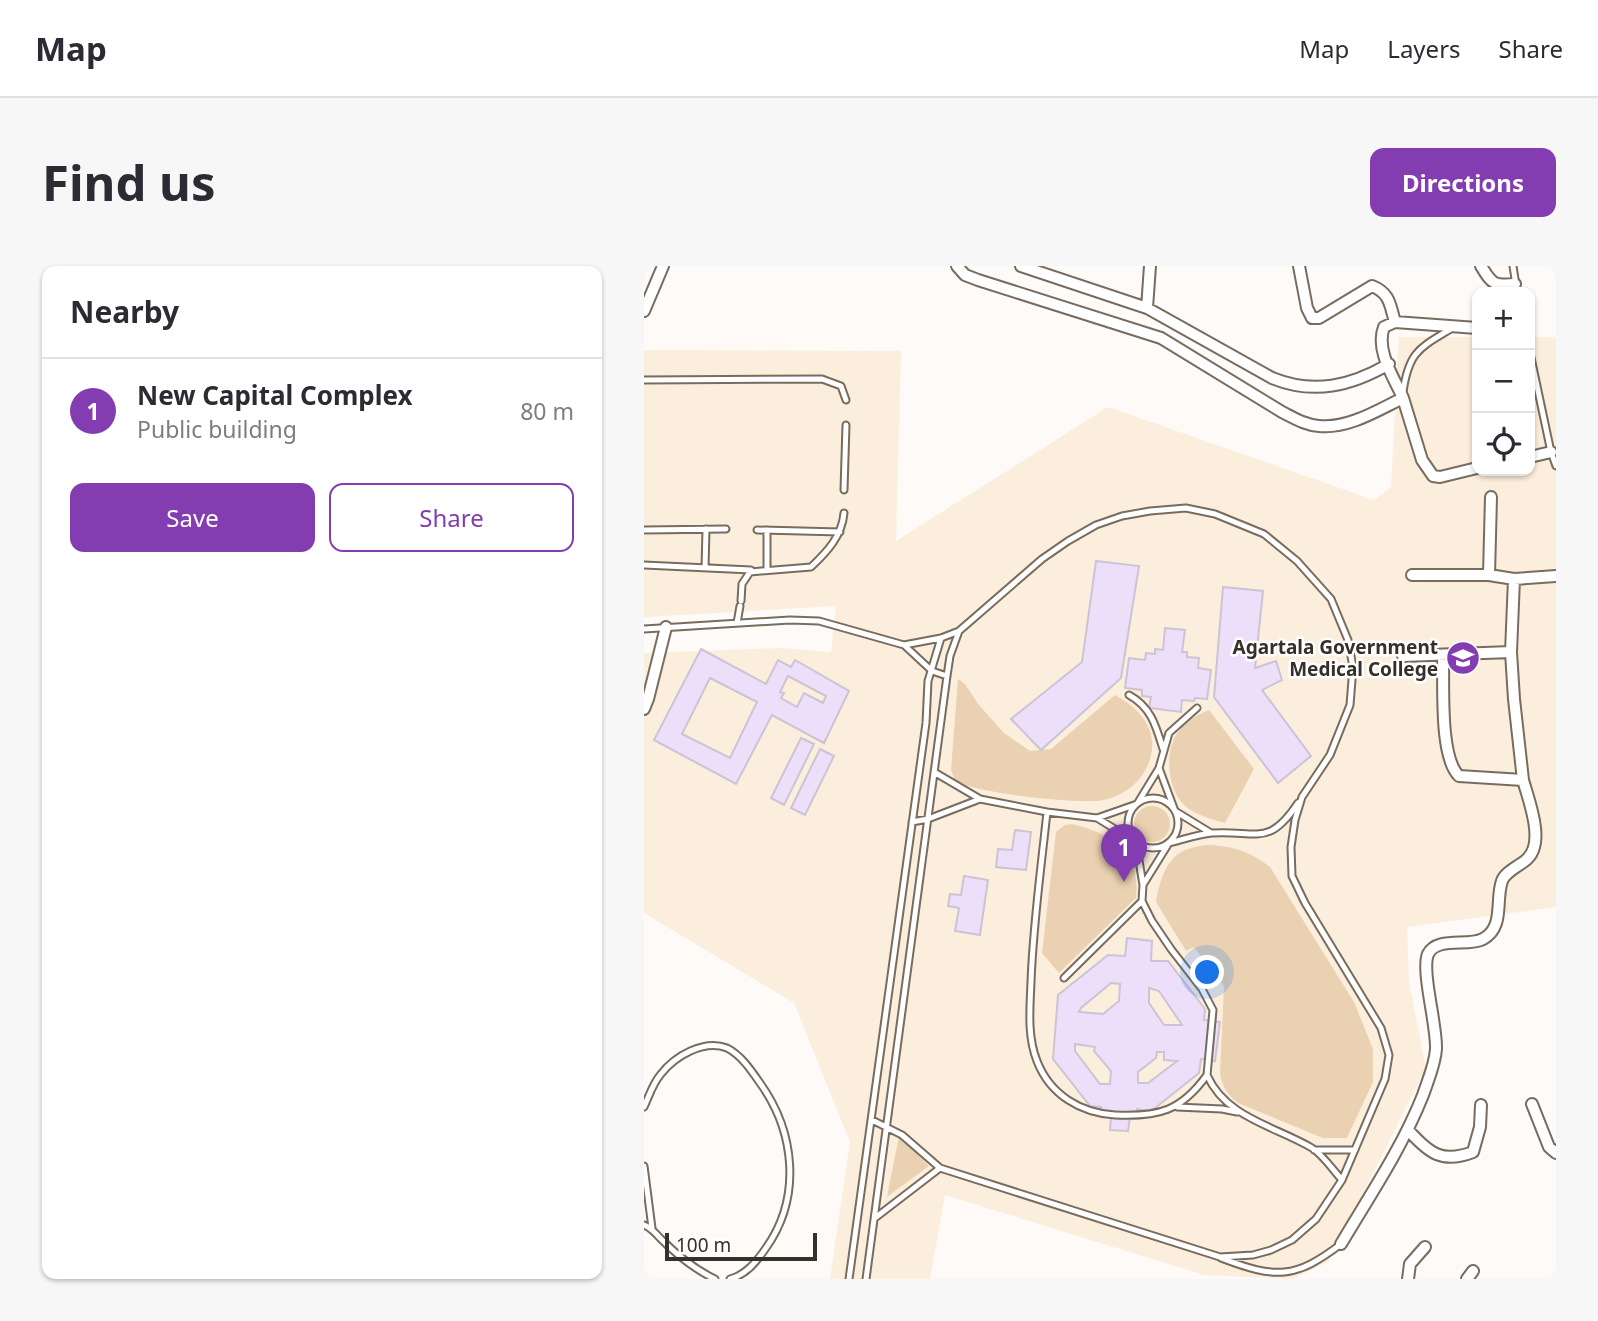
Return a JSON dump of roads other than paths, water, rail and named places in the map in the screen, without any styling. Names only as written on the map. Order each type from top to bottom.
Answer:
[{"type":"street","points":[[644,311],[663,266]]},
{"type":"street","points":[[957,266],[965,275],[978,281],[1161,338],[1302,422],[1334,426],[1370,414],[1403,397]]},
{"type":"street","points":[[1021,266],[1147,308],[1272,379],[1288,385],[1305,388],[1341,385],[1363,379],[1389,365]]},
{"type":"street","points":[[1147,308],[1150,266]]},
{"type":"street","points":[[1299,266],[1307,309],[1312,318],[1319,318],[1372,286],[1383,290],[1395,322]]},
{"type":"street","points":[[1481,266],[1491,282],[1511,287]]},
{"type":"street","points":[[1472,328],[1395,322],[1384,327],[1381,341],[1403,397],[1422,460],[1433,476],[1440,477],[1472,469]]},
{"type":"street","points":[[1535,456],[1551,452]]},
{"type":"street","points":[[1489,575],[1491,497]]},
{"type":"street","points":[[1412,575],[1489,575],[1514,579],[1556,576]]},
{"type":"street","points":[[1341,1244],[1409,1131],[1431,1072],[1436,1050],[1433,1009],[1426,975],[1427,957],[1431,949],[1440,945],[1483,939],[1497,921],[1502,881],[1506,874],[1531,857],[1535,845],[1535,823],[1523,780],[1514,699],[1511,652],[1514,579]]},
{"type":"street","points":[[644,709],[666,627]]},
{"type":"street","points":[[1403,656],[1511,652]]},
{"type":"street","points":[[1443,655],[1446,736],[1449,759],[1455,772],[1459,776],[1523,780]]},
{"type":"street","points":[[1532,1104],[1549,1147],[1556,1153]]},
{"type":"street","points":[[1409,1131],[1432,1153],[1456,1157],[1465,1155],[1473,1152],[1481,1105]]},
{"type":"street","points":[[1408,1279],[1410,1265],[1425,1247]]},
{"type":"lane","points":[[1513,266],[1516,287]]},
{"type":"lane","points":[[1403,397],[1405,377],[1415,353],[1421,346],[1454,327]]},
{"type":"lane","points":[[1535,377],[1556,466]]},
{"type":"lane","points":[[644,380],[822,379],[841,386],[846,400]]},
{"type":"lane","points":[[844,490],[846,425]]},
{"type":"lane","points":[[644,629],[819,621],[904,645],[941,638],[959,631],[1042,559],[1096,525],[1122,516],[1186,508],[1215,514],[1264,534],[1297,561],[1331,598],[1348,640],[1353,667],[1350,705],[1330,755],[1287,820],[1269,832],[1235,835],[1211,833],[1152,849],[1097,818],[980,799],[934,772]]},
{"type":"lane","points":[[644,565],[754,570],[810,567],[827,551],[840,531],[844,513]]},
{"type":"lane","points":[[705,568],[706,529]]},
{"type":"lane","points":[[644,530],[726,529]]},
{"type":"lane","points":[[757,530],[840,531]]},
{"type":"lane","points":[[767,530],[767,569]]},
{"type":"lane","points":[[737,623],[744,578],[754,570]]},
{"type":"lane","points":[[866,1279],[947,676],[950,656],[959,631]]},
{"type":"lane","points":[[849,1279],[926,723],[928,681],[941,638]]},
{"type":"lane","points":[[904,645],[932,671],[947,676]]},
{"type":"lane","points":[[1129,695],[1140,701],[1153,717],[1163,749]]},
{"type":"lane","points":[[1176,1107],[1194,1093],[1207,1075],[1213,1010],[1202,989],[1164,940],[1142,901],[1143,885],[1136,842],[1128,827],[1128,819],[1158,768],[1169,733],[1197,708]]},
{"type":"lane","points":[[1143,885],[1178,828],[1175,811],[1158,768]]},
{"type":"lane","points":[[1220,1257],[1253,1255],[1292,1240],[1316,1219],[1342,1180],[1385,1079],[1389,1055],[1381,1028],[1305,904],[1292,876],[1291,847],[1302,797]]},
{"type":"lane","points":[[1097,818],[1153,798],[1162,800],[1211,833]]},
{"type":"lane","points":[[912,822],[928,819],[980,799]]},
{"type":"lane","points":[[1047,812],[1032,948],[1030,1004],[1031,1044],[1040,1068],[1052,1087],[1072,1104],[1096,1114],[1141,1116],[1176,1107],[1222,1109],[1240,1113]]},
{"type":"lane","points":[[1064,978],[1142,901]]},
{"type":"lane","points":[[644,1107],[660,1074],[687,1052],[710,1046],[729,1049],[741,1059],[768,1094],[785,1131],[791,1164],[785,1212],[773,1238],[760,1257],[746,1272],[730,1279]]},
{"type":"lane","points":[[1207,1075],[1221,1099],[1240,1113],[1314,1150],[1342,1180]]},
{"type":"lane","points":[[872,1120],[902,1135],[940,1168],[1220,1257],[1262,1275],[1296,1275],[1321,1261],[1341,1244]]},
{"type":"lane","points":[[1314,1150],[1355,1150]]},
{"type":"lane","points":[[644,1166],[652,1228]]},
{"type":"lane","points":[[875,1218],[940,1168]]},
{"type":"lane","points":[[644,1225],[652,1228],[662,1240],[703,1273],[715,1279]]},
{"type":"place","name":"Agartala Government Medical College","points":[[1463,658]]},
{"type":"place","name":"New Capital Complex","points":[[1124,882]]}]
